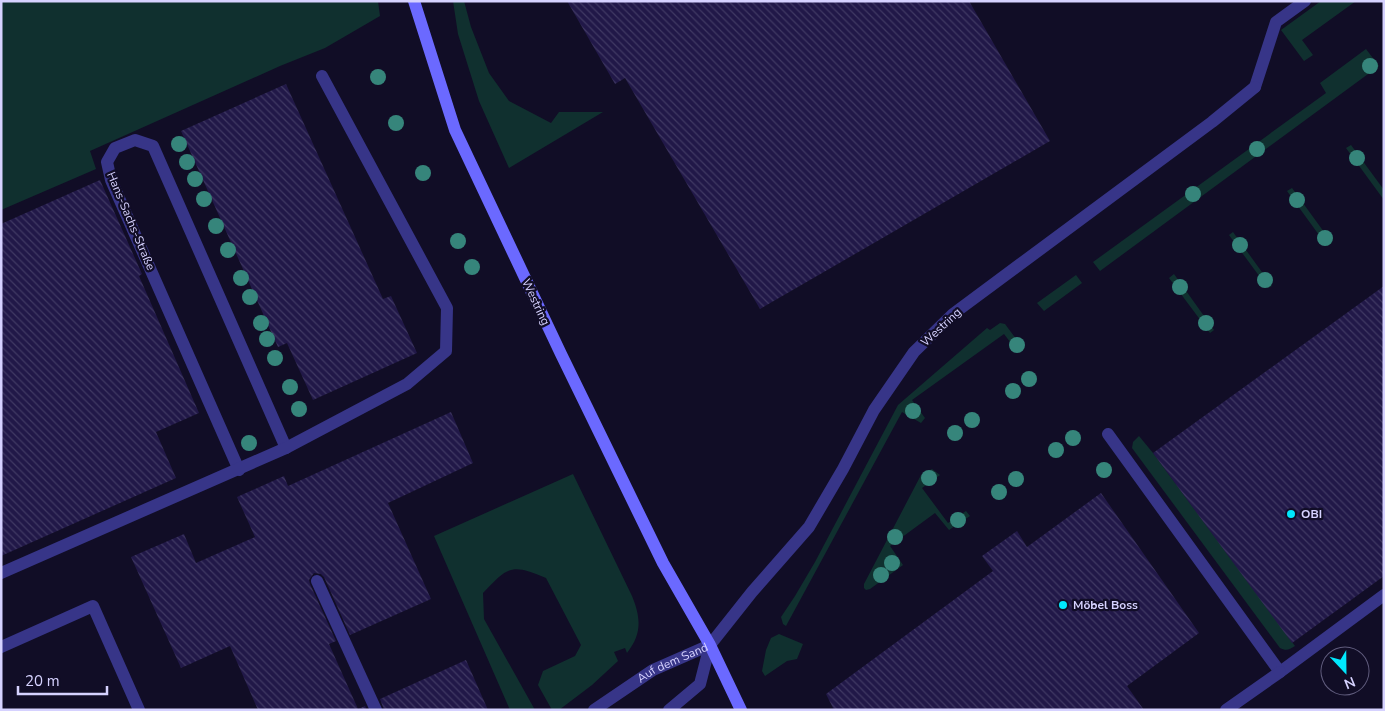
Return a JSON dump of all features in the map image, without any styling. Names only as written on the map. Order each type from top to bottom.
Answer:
[{"type":"main road","name":"Westring","points":[[414,1],[455,130],[663,563],[710,645],[741,710]]},
{"type":"street","name":"Westring","points":[[710,645],[760,582],[809,527],[843,469],[874,410],[914,352],[953,314],[1188,141],[1255,87],[1276,22],[1305,1]]},
{"type":"street","points":[[1,573],[286,448],[407,384],[446,351],[446,308],[322,76]]},
{"type":"street","name":"Hans-Sachs-Straße","points":[[239,470],[111,180],[107,162],[115,148],[135,140],[153,146],[286,448]]},
{"type":"street","points":[[1108,434],[1280,672]]},
{"type":"street","points":[[317,581],[376,710]]},
{"type":"street","points":[[1226,710],[1384,595]]},
{"type":"street","points":[[1,647],[93,606],[139,710]]},
{"type":"street","name":"Auf dem Sand","points":[[594,710],[653,670],[710,645]]},
{"type":"street","name":"Auf dem Sand","points":[[669,710],[700,684],[710,645]]},
{"type":"green space","points":[[1,1],[378,1],[380,16],[325,48],[280,66],[90,151],[96,169],[1,210]]},
{"type":"green space","points":[[453,1],[464,1],[471,27],[489,73],[509,101],[551,123],[559,112],[603,112],[509,168],[479,101],[458,34]]},
{"type":"green space","points":[[1321,1],[1356,1],[1302,40],[1313,55],[1304,61],[1281,30]]},
{"type":"green space","points":[[1366,49],[1379,66],[1100,271],[1093,262],[1326,93],[1320,83]]},
{"type":"green space","points":[[1351,145],[1384,190],[1384,200],[1346,148]]},
{"type":"green space","points":[[1292,188],[1332,243],[1327,246],[1287,191]]},
{"type":"green space","points":[[1233,232],[1272,286],[1268,288],[1229,235]]},
{"type":"green space","points":[[1174,274],[1214,330],[1210,333],[1169,278]]},
{"type":"green space","points":[[1076,275],[1082,283],[1044,311],[1037,303]]},
{"type":"green space","points":[[1000,323],[1005,324],[1022,347],[1017,351],[1004,334],[912,400],[925,418],[921,423],[902,412],[786,626],[783,624],[781,617],[815,562],[898,405],[987,328],[990,330]]},
{"type":"green space","points":[[1139,436],[1295,646],[1288,650],[1280,648],[1132,448],[1133,442]]},
{"type":"green space","points":[[932,469],[940,475],[922,488],[948,523],[966,511],[970,516],[949,530],[935,513],[890,546],[903,565],[866,590],[864,584],[921,475]]},
{"type":"green space","points":[[573,474],[632,596],[637,612],[638,632],[627,653],[625,648],[614,652],[618,661],[592,685],[559,710],[552,710],[538,685],[543,671],[575,656],[581,645],[546,578],[517,569],[505,573],[483,593],[484,619],[535,710],[510,710],[434,536]]},
{"type":"green space","points":[[779,634],[803,644],[797,659],[787,661],[765,676],[762,671],[766,650],[771,638]]},
{"type":"building","points":[[567,1],[969,1],[1050,141],[760,309],[625,78],[615,84]]},
{"type":"building","points":[[286,84],[383,299],[391,296],[417,353],[313,400],[287,343],[278,347],[181,131]]},
{"type":"building","points":[[100,180],[142,274],[139,276],[199,413],[156,432],[176,478],[1,556],[1,224]]},
{"type":"building","name":"OBI","points":[[1384,286],[1384,576],[1292,643],[1153,453]]},
{"type":"building","points":[[451,412],[473,463],[388,503],[431,599],[350,635],[324,577],[321,574],[314,573],[309,580],[336,641],[329,644],[358,709],[365,706],[367,710],[258,710],[230,646],[181,668],[131,557],[184,534],[196,563],[255,537],[237,497],[284,476],[288,486]]},
{"type":"building","name":"Möbel Boss","points":[[1101,493],[1199,633],[1127,686],[1144,710],[834,710],[826,694],[993,571],[982,556],[1017,531],[1027,547]]},
{"type":"building","points":[[466,660],[488,710],[384,710],[380,699]]},
{"type":"place","name":"OBI","points":[[1291,514]]},
{"type":"place","name":"Möbel Boss","points":[[1063,605]]}]
